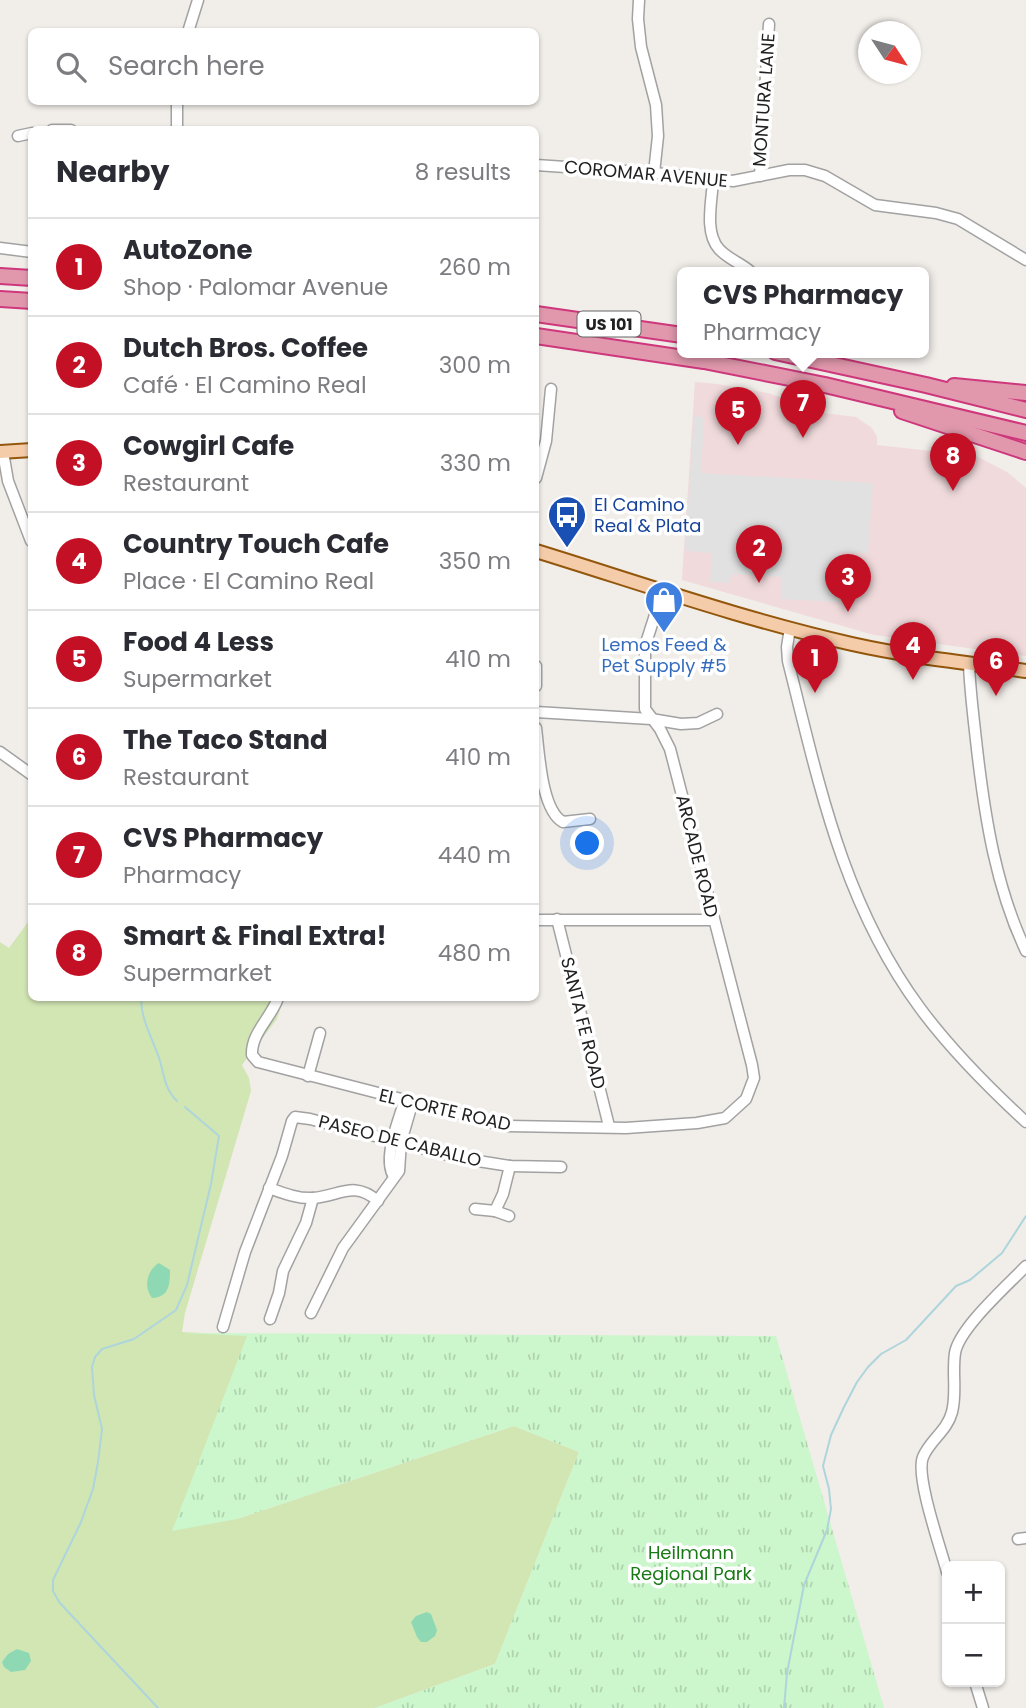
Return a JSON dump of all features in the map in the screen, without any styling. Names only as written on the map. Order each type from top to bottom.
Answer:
[{"type":"highway","points":[[0,276],[28,278]]},
{"type":"highway","points":[[0,299],[28,301]]},
{"type":"highway","points":[[0,307],[28,307]]},
{"type":"highway","name":"US 101","points":[[539,314],[677,334]]},
{"type":"highway","name":"US 101","points":[[539,336],[677,357]]},
{"type":"highway","name":"US 101","points":[[684,358],[825,385],[1026,433]]},
{"type":"highway","points":[[802,358],[1026,410]]},
{"type":"highway","points":[[825,385],[1026,452]]},
{"type":"highway","points":[[926,385],[979,387],[1026,393]]},
{"type":"main road","points":[[1,452],[28,450]]},
{"type":"main road","points":[[539,552],[790,628],[860,646],[1026,671]]},
{"type":"street","points":[[189,28],[198,0]]},
{"type":"street","points":[[639,0],[641,47],[656,105],[658,136],[654,173]]},
{"type":"street","name":"MONTURA LANE","points":[[760,176],[769,24]]},
{"type":"street","points":[[177,105],[177,126]]},
{"type":"street","points":[[18,136],[28,134]]},
{"type":"street","name":"COROMAR AVENUE","points":[[539,165],[733,181],[789,170],[813,171],[875,205],[958,219],[1026,261]]},
{"type":"street","points":[[713,180],[710,227],[713,239],[719,249],[744,267]]},
{"type":"street","points":[[0,248],[28,251]]},
{"type":"street","points":[[539,468],[547,441],[551,389]]},
{"type":"street","points":[[1,452],[8,481],[28,533]]},
{"type":"street","name":"ARCADE ROAD","points":[[663,590],[645,646],[645,709],[670,748],[754,1078],[746,1099],[725,1118]]},
{"type":"street","points":[[790,628],[788,661],[828,821],[859,898],[892,966],[920,1009],[957,1053],[1026,1122]]},
{"type":"street","points":[[970,664],[982,794],[991,841],[1002,888],[1026,951]]},
{"type":"street","points":[[539,712],[689,723],[698,723],[717,714]]},
{"type":"street","points":[[0,752],[28,772]]},
{"type":"street","points":[[539,754],[542,780],[552,812],[558,819],[566,822],[590,819]]},
{"type":"street","name":"SANTA FE ROAD","points":[[557,919],[609,1126]]},
{"type":"street","points":[[539,920],[713,920]]},
{"type":"street","name":"EL CORTE ROAD","points":[[277,1001],[251,1046],[258,1062],[408,1103],[506,1126],[626,1128],[667,1126],[725,1118]]},
{"type":"street","points":[[308,1076],[320,1034]]},
{"type":"street","points":[[312,1313],[343,1248],[394,1177],[390,1171],[408,1103]]},
{"type":"street","name":"PASEO DE CABALLO","points":[[223,1327],[234,1298],[245,1252],[295,1117],[458,1158],[510,1166],[561,1167]]},
{"type":"street","points":[[495,1211],[503,1194],[510,1166]]},
{"type":"street","points":[[269,1188],[288,1195],[313,1198],[353,1190],[368,1194],[378,1201]]},
{"type":"street","points":[[270,1319],[283,1270],[306,1223],[313,1198]]},
{"type":"street","points":[[475,1209],[509,1216]]},
{"type":"street","points":[[944,1561],[921,1475],[923,1457],[949,1423],[954,1401],[955,1351],[960,1338],[1026,1266]]},
{"type":"street","points":[[976,1687],[982,1708]]},
{"type":"shaded area","points":[[695,382],[768,393],[824,413],[856,417],[872,428],[877,437],[877,445],[976,456],[1007,472],[1026,488],[1026,656],[874,635],[682,580]]},
{"type":"shaded area","points":[[694,416],[704,417],[701,473],[873,483],[868,553],[840,552],[837,602],[781,599],[782,577],[731,574],[730,583],[710,582],[712,553],[685,551]]},
{"type":"green space","points":[[28,922],[28,1001],[283,1001],[277,1019],[242,1065],[249,1078],[251,1091],[185,1313],[182,1332],[247,1335],[237,1519],[514,1426],[579,1452],[495,1664],[375,1708],[0,1708],[0,942],[9,948]]},
{"type":"green space","points":[[159,1263],[170,1270],[169,1285],[165,1293],[152,1298],[149,1294],[148,1279]]},
{"type":"green space","name":"Heilmann Regional Park","points":[[182,1333],[776,1336],[884,1708],[375,1708],[495,1664],[579,1452],[514,1426],[237,1519],[172,1531],[247,1336]]},
{"type":"green space","points":[[427,1612],[431,1614],[437,1630],[435,1636],[427,1642],[421,1642],[411,1622],[416,1616]]},
{"type":"green space","points":[[17,1649],[29,1653],[31,1661],[25,1670],[11,1672],[2,1662],[8,1654]]},
{"type":"waterway","points":[[141,1001],[145,1022],[166,1082],[177,1101]]},
{"type":"waterway","points":[[158,1708],[59,1602],[53,1591],[53,1580],[81,1522],[93,1489],[102,1429],[94,1395],[92,1367],[95,1357],[102,1349],[134,1339],[176,1310],[187,1285],[211,1184],[219,1136],[185,1107]]},
{"type":"waterway","points":[[784,1708],[787,1673],[804,1585],[827,1530],[831,1509],[823,1466],[831,1435],[844,1407],[868,1367],[881,1354],[906,1340],[956,1286],[970,1280],[1002,1253],[1026,1216]]},
{"type":"place","name":"CVS Pharmacy","points":[[803,438]]},
{"type":"place","name":"Food 4 Less","points":[[738,445]]},
{"type":"place","name":"Smart & Final Extra!","points":[[953,491]]},
{"type":"place","name":"El Camino Real & Plata","points":[[567,549]]},
{"type":"place","name":"Dutch Bros. Coffee","points":[[759,583]]},
{"type":"place","name":"Cowgirl Cafe","points":[[848,612]]},
{"type":"place","name":"Lemos Feed & Pet Supply #5","points":[[664,634]]},
{"type":"place","name":"Country Touch Cafe","points":[[913,680]]},
{"type":"place","name":"AutoZone","points":[[815,693]]},
{"type":"place","name":"The Taco Stand","points":[[996,696]]}]
